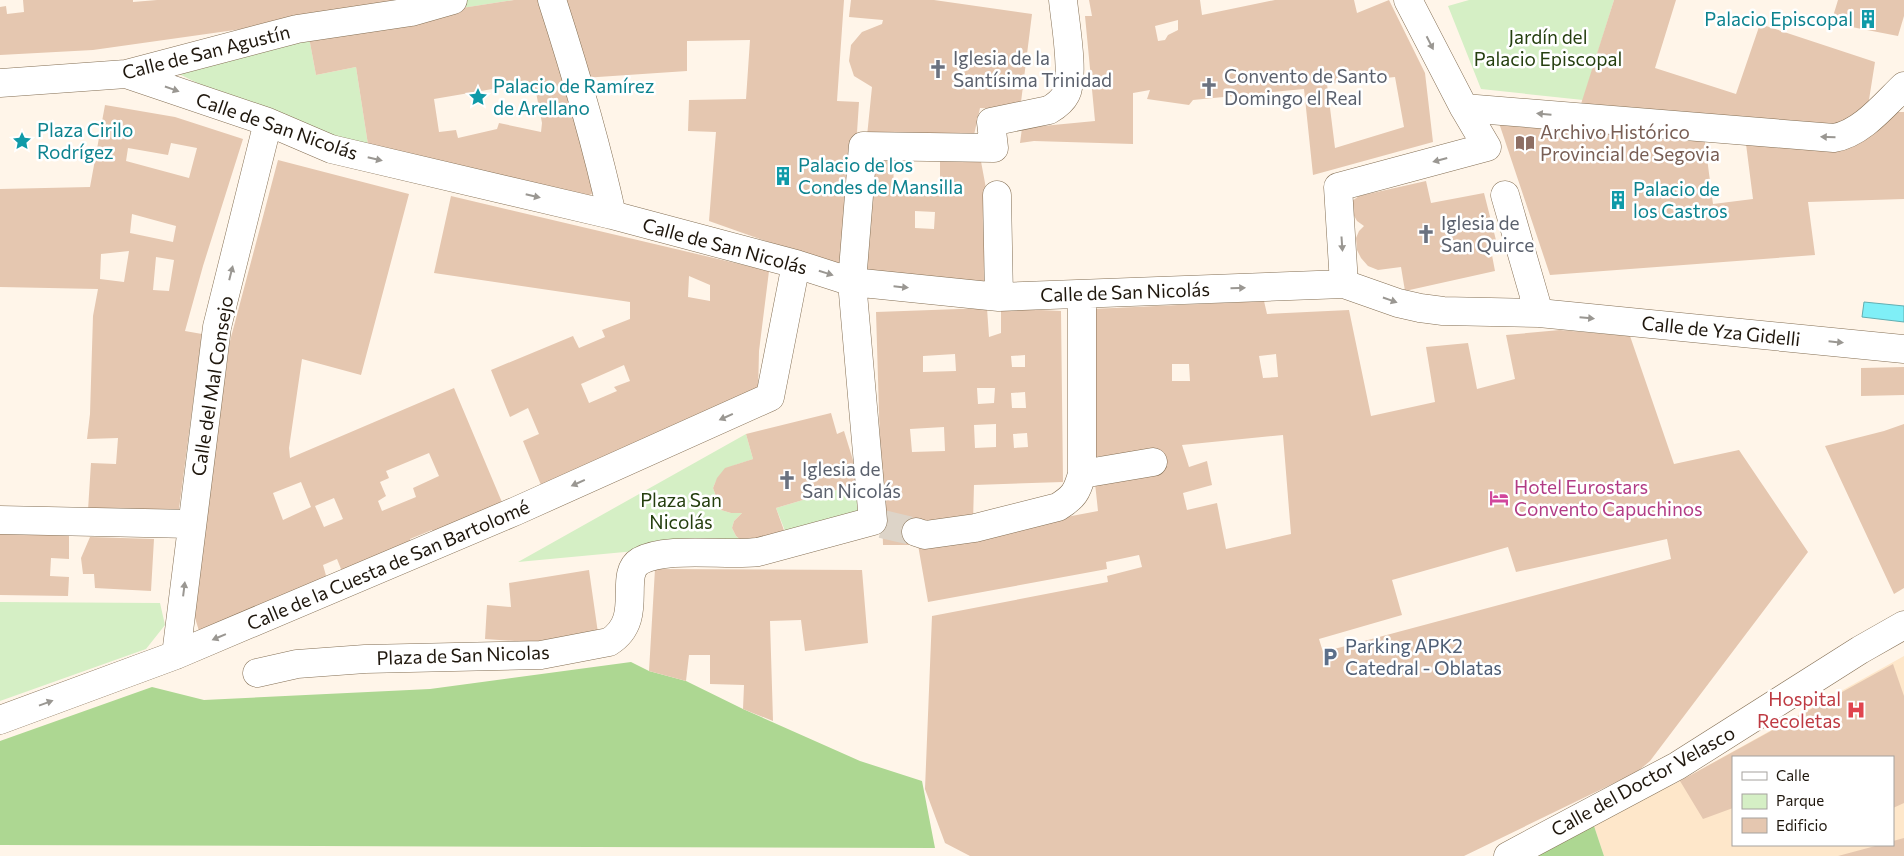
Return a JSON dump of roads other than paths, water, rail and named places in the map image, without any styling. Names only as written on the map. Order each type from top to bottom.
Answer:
[{"type":"street","name":"Calle de San Agustín","points":[[0,83],[126,74],[297,29],[410,12],[453,0]]},
{"type":"street","points":[[552,0],[587,112],[612,215]]},
{"type":"street","name":"Plaza de San Nicolas","points":[[257,673],[297,664],[365,659],[540,656],[609,642],[618,636],[625,627],[629,614],[631,574],[635,565],[641,560],[673,554],[742,554],[758,552],[878,522],[852,282],[863,146],[994,148],[992,122],[1049,110],[1056,106],[1066,95],[1070,77],[1063,0]]},
{"type":"street","points":[[1344,284],[1338,187],[1487,147],[1464,108],[1408,0]]},
{"type":"street","name":"Calle de San Nicolás","points":[[126,74],[268,122],[331,149],[612,215],[796,264],[852,282],[999,297],[1344,284],[1420,308],[1443,311],[1539,313]]},
{"type":"street","points":[[1464,108],[1834,138],[1845,136],[1858,128],[1904,86]]},
{"type":"street","name":"Calle del Mal Consejo","points":[[176,655],[218,328],[268,122]]},
{"type":"street","points":[[1505,194],[1539,313]]},
{"type":"street","points":[[997,195],[999,297]]},
{"type":"street","name":"Calle de la Cuesta de San Bartolomé","points":[[0,720],[176,655],[516,511],[770,397],[796,264]]},
{"type":"street","points":[[916,532],[925,535],[975,528],[1058,507],[1069,500],[1077,491],[1082,474],[1082,294]]},
{"type":"street","name":"Calle de Yza Gidelli","points":[[1539,313],[1904,349]]},
{"type":"street","points":[[1082,474],[1153,462]]},
{"type":"street","points":[[0,520],[192,524]]},
{"type":"street","name":"Calle del Doctor Velasco","points":[[1508,856],[1677,766],[1860,650],[1904,625]]},
{"type":"water","points":[[1864,302],[1904,306],[1904,322],[1862,317]]},
{"type":"tunnel","points":[[882,524],[916,532]]},
{"type":"place","name":"Palacio Episcopal","points":[[1868,19]]},
{"type":"place","name":"Iglesia de la Santísima Trinidad","points":[[938,69]]},
{"type":"place","name":"Convento de Santo Domingo el Real","points":[[1209,87]]},
{"type":"place","name":"Palacio de Ramírez de Arellano","points":[[478,97]]},
{"type":"place","name":"Plaza Cirilo Rodrígez","points":[[22,141]]},
{"type":"place","name":"Archivo Histórico Provincial de Segovia","points":[[1525,143]]},
{"type":"place","name":"Palacio de los Condes de Mansilla","points":[[783,176]]},
{"type":"place","name":"Palacio de los Castros","points":[[1618,200]]},
{"type":"place","name":"Iglesia de San Quirce","points":[[1426,234]]},
{"type":"place","name":"Iglesia de San Nicolás","points":[[787,480]]},
{"type":"place","name":"Hotel Eurostars Convento Capuchinos","points":[[1499,498]]},
{"type":"place","name":"Parking APK2 Catedral - Oblatas","points":[[1330,657]]},
{"type":"place","name":"Hospital Recoletas","points":[[1856,710]]},
{"type":"park label","name":"Jardín del Palacio Episcopal","points":[[1548,48]]},
{"type":"park label","name":"Plaza San Nicolás","points":[[681,511]]}]
